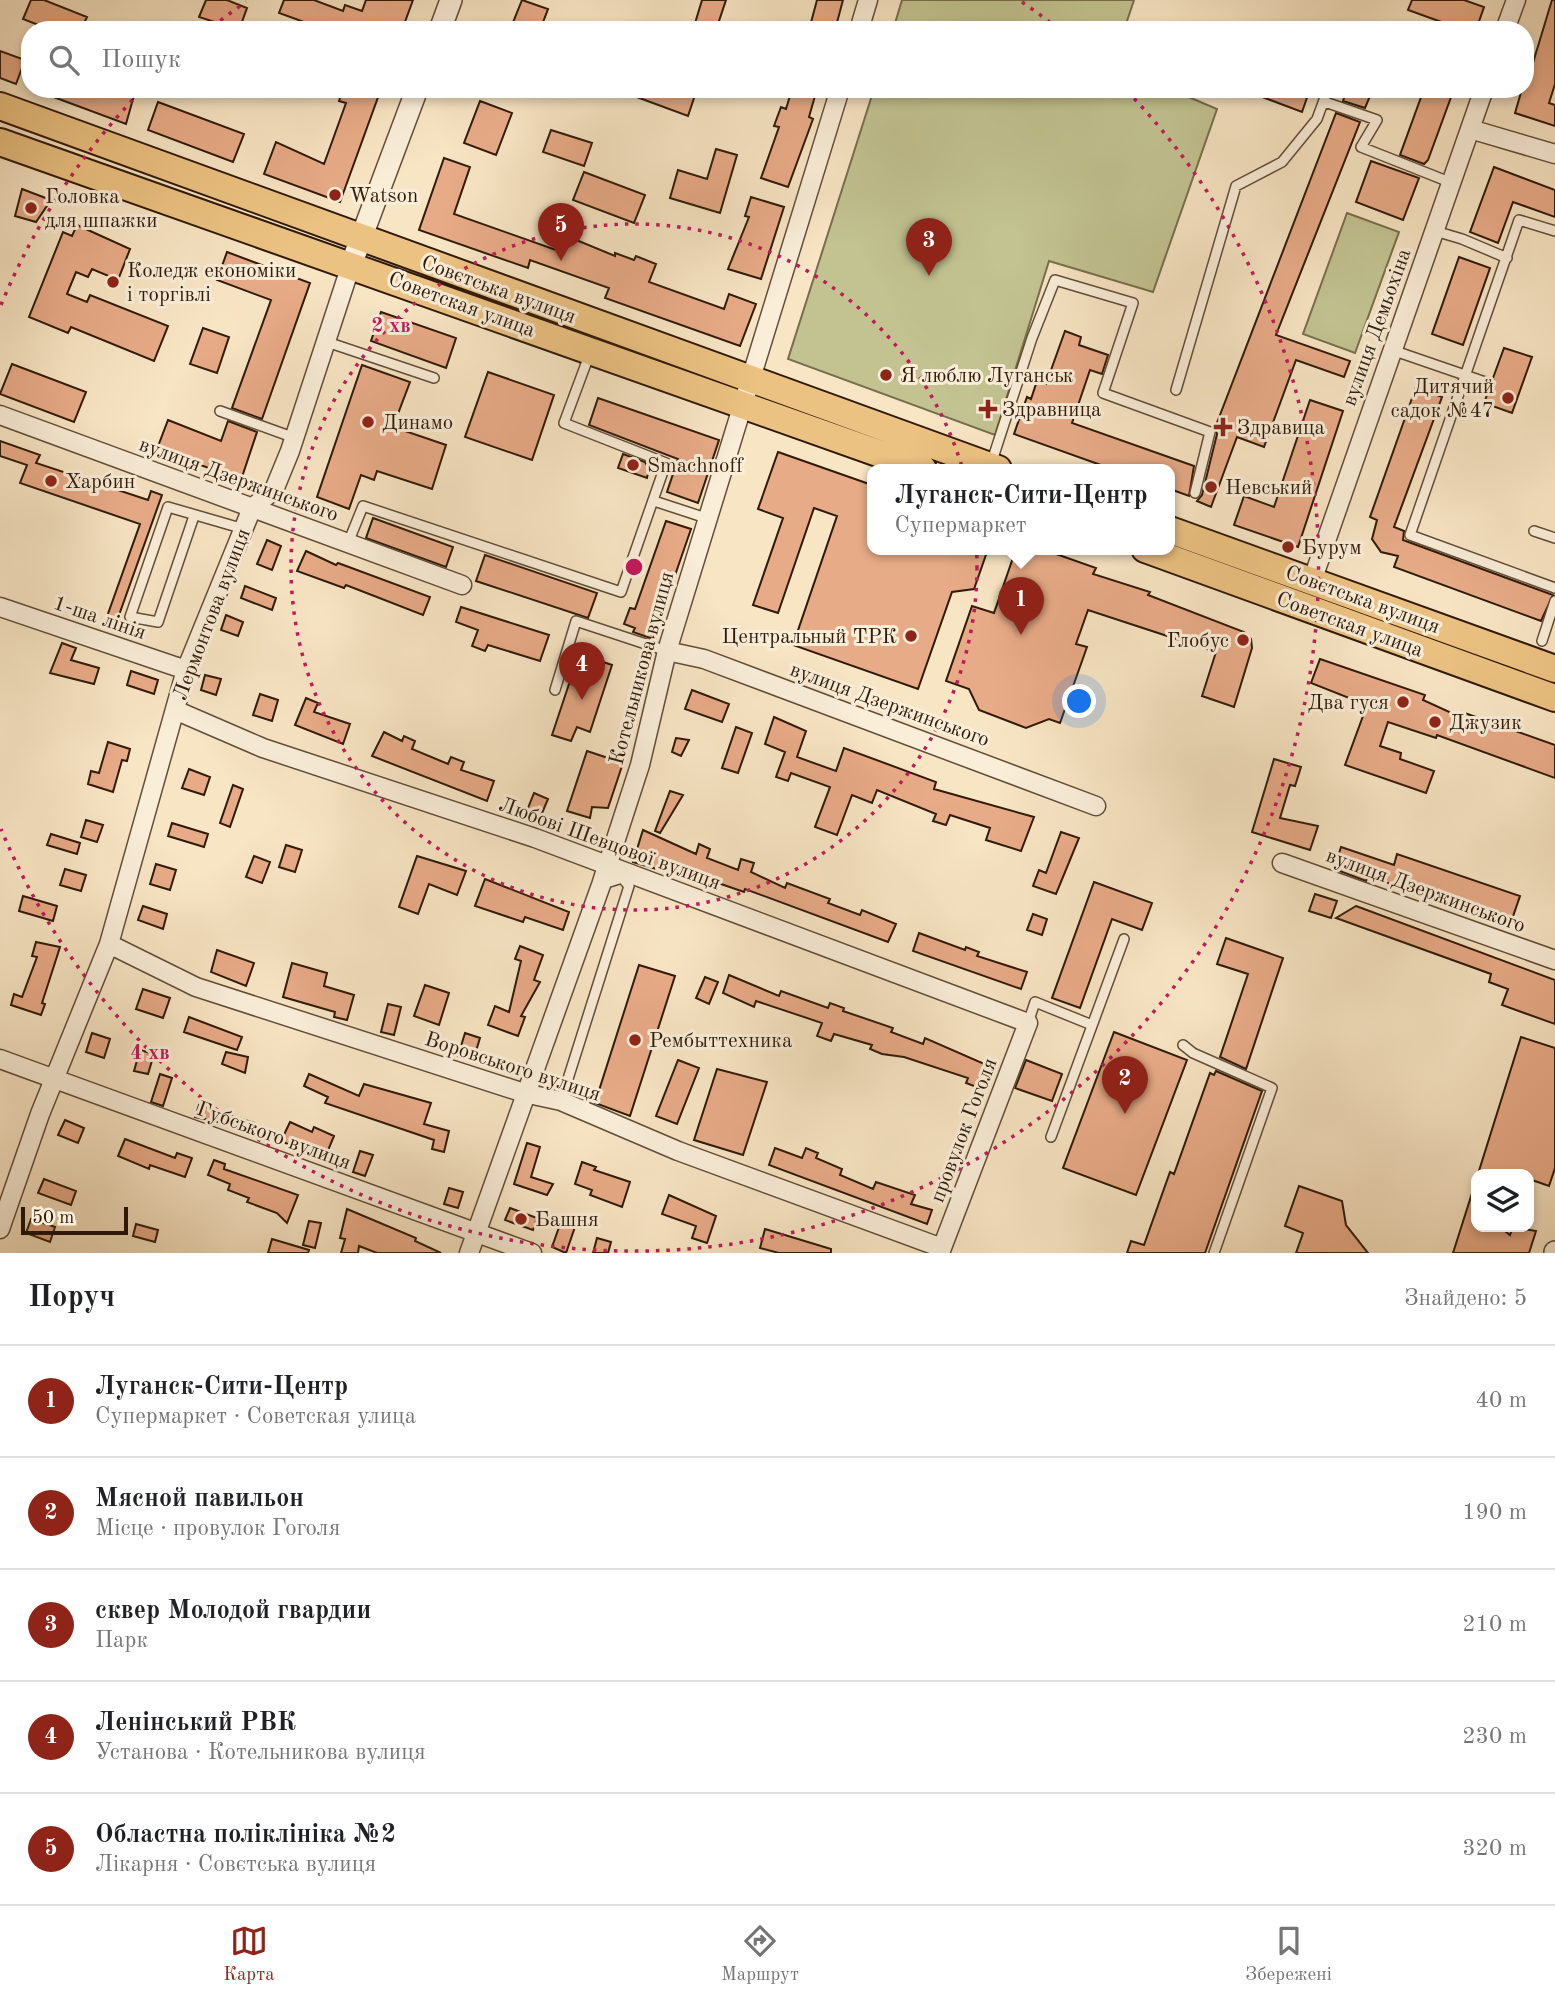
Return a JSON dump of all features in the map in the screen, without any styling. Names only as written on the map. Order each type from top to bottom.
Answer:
[{"type":"main road","name":"Совєтська вулиця","points":[[0,106],[360,238],[746,392],[984,464]]},
{"type":"main road","name":"Советская улица","points":[[0,142],[591,350],[746,392],[912,464]]},
{"type":"main road","name":"Совєтська вулиця","points":[[1175,532],[1555,669]]},
{"type":"main road","name":"Советская улица","points":[[1162,555],[1555,698]]},
{"type":"street","points":[[443,21],[451,0]]},
{"type":"street","points":[[862,21],[868,0]]},
{"type":"street","points":[[1508,21],[1516,0]]},
{"type":"street","name":"Лермонтова вулиця","points":[[0,1229],[55,1079],[109,944],[186,670],[252,508],[274,490],[295,438],[360,238],[414,98]]},
{"type":"street","name":"Котельникова вулиця","points":[[468,1253],[601,884],[640,765],[667,651],[706,519],[837,98]]},
{"type":"street","name":"вулиця Демьохіна","points":[[1312,581],[1481,98]]},
{"type":"street","points":[[1470,129],[1555,154]]},
{"type":"street","name":"вулиця Дзержинського","points":[[0,415],[462,585]]},
{"type":"street","name":"1-ша лінія","points":[[0,607],[186,670]]},
{"type":"street","name":"вулиця Дзержинського","points":[[667,651],[704,659],[1096,806]]},
{"type":"street","name":"Любові Шевцової вулиця","points":[[175,710],[263,748],[606,864],[1028,1023]]},
{"type":"street","name":"вулиця Дзержинського","points":[[1282,863],[1555,960]]},
{"type":"street","name":"Воровського вулиця","points":[[109,944],[197,986],[524,1093],[561,1101],[678,1151],[941,1250]]},
{"type":"street","name":"провулок Гоголя","points":[[941,1250],[1028,1023]]},
{"type":"street","name":"Губського вулиця","points":[[0,1059],[532,1253]]},
{"type":"lane","points":[[1175,390],[1237,186],[1282,162],[1317,119],[1326,98]]},
{"type":"lane","points":[[1325,102],[1377,120],[1361,147],[1452,183]]},
{"type":"lane","points":[[1555,231],[1519,220],[1410,535],[1555,588]]},
{"type":"lane","points":[[1435,231],[1507,258]]},
{"type":"lane","points":[[995,464],[1032,338],[1055,280],[1133,303],[1103,393],[1210,432],[1195,493]]},
{"type":"lane","points":[[327,342],[434,378]]},
{"type":"lane","points":[[1392,349],[1488,383]]},
{"type":"lane","points":[[348,543],[363,506],[621,592],[666,463],[564,423],[591,350]]},
{"type":"lane","points":[[220,411],[295,438]]},
{"type":"lane","points":[[654,501],[706,519]]},
{"type":"lane","points":[[194,516],[158,622],[130,617],[168,507],[244,529]]},
{"type":"lane","points":[[1534,531],[1555,538]]},
{"type":"lane","points":[[1542,641],[1555,601]]},
{"type":"lane","points":[[555,691],[576,621],[667,651]]},
{"type":"lane","points":[[561,1101],[629,886],[622,878],[601,884]]},
{"type":"lane","points":[[1051,1138],[1124,939]]},
{"type":"lane","points":[[1028,1023],[1035,1002],[1092,1024]]},
{"type":"lane","points":[[1183,1045],[1193,1053],[1272,1088],[1214,1253]]},
{"type":"green space","points":[[902,0],[1134,0],[1127,21],[896,21]]},
{"type":"green space","points":[[871,98],[1191,98],[1217,109],[1153,292],[1049,261],[995,435],[788,359]]},
{"type":"green space","points":[[1347,213],[1399,232],[1355,353],[1303,334]]},
{"type":"building","points":[[31,0],[44,0],[87,17],[85,21],[23,19]]},
{"type":"building","points":[[206,0],[227,0],[247,8],[242,21],[211,21],[199,17]]},
{"type":"building","points":[[284,0],[314,0],[343,11],[345,5],[362,11],[366,0],[413,0],[405,21],[301,21],[279,13]]},
{"type":"building","points":[[522,0],[548,9],[543,21],[514,21]]},
{"type":"building","points":[[702,0],[726,0],[719,21],[696,21]]},
{"type":"building","points":[[817,0],[843,0],[837,21],[811,21]]},
{"type":"building","points":[[1412,0],[1464,0],[1484,7],[1479,21],[1439,21],[1408,10]]},
{"type":"building","points":[[1552,0],[1555,0],[1555,84],[1549,103],[1555,105],[1555,126],[1515,113],[1519,98],[1534,98],[1534,59]]},
{"type":"building","points":[[0,51],[21,59],[21,71],[16,84],[0,78]]},
{"type":"building","points":[[56,98],[133,98],[126,124]]},
{"type":"building","points":[[340,98],[378,98],[340,202],[264,174],[276,142],[324,164],[346,103],[339,101]]},
{"type":"building","points":[[639,98],[694,98],[688,116]]},
{"type":"building","points":[[789,98],[814,98],[809,117],[813,119],[788,187],[761,178],[779,127],[774,126],[781,107],[786,109]]},
{"type":"building","points":[[1265,98],[1307,98],[1302,112]]},
{"type":"building","points":[[1344,98],[1369,98],[1365,108],[1343,101]]},
{"type":"building","points":[[1421,98],[1451,98],[1428,160],[1424,164],[1400,155]]},
{"type":"building","points":[[480,101],[512,113],[496,155],[464,143]]},
{"type":"building","points":[[158,102],[244,134],[233,162],[148,130]]},
{"type":"building","points":[[1336,113],[1360,122],[1276,335],[1350,361],[1344,377],[1296,360],[1264,447],[1237,437],[1211,507],[1197,501],[1202,495],[1217,434],[1215,428]]},
{"type":"building","points":[[551,130],[592,143],[584,166],[543,152]]},
{"type":"building","points":[[716,149],[737,155],[720,213],[670,198],[678,170],[707,179]]},
{"type":"building","points":[[444,158],[470,167],[454,214],[556,250],[562,234],[615,256],[615,253],[634,260],[636,256],[656,264],[649,282],[724,309],[729,294],[756,304],[740,346],[605,298],[609,288],[530,260],[528,268],[419,230]]},
{"type":"building","points":[[1371,161],[1419,178],[1403,220],[1356,202]]},
{"type":"building","points":[[1494,167],[1555,190],[1555,217],[1513,202],[1498,243],[1470,232]]},
{"type":"building","points":[[584,172],[645,195],[634,223],[573,200]]},
{"type":"building","name":"Головка для шпажки","points":[[22,189],[51,200],[36,222],[15,216]]},
{"type":"building","points":[[751,197],[784,207],[761,279],[728,269],[749,217],[745,216]]},
{"type":"building","points":[[77,225],[130,249],[118,280],[92,269],[88,277],[76,272],[67,294],[87,302],[90,295],[168,326],[154,361],[71,327],[68,333],[29,317],[63,232],[72,236]]},
{"type":"building","points":[[227,252],[310,283],[262,419],[232,408],[271,300],[217,280]]},
{"type":"building","points":[[1459,257],[1490,268],[1463,345],[1432,334]]},
{"type":"building","points":[[381,312],[456,338],[446,368],[371,341]]},
{"type":"building","points":[[203,328],[229,337],[217,373],[190,364]]},
{"type":"building","points":[[1065,331],[1081,337],[1079,345],[1108,355],[1102,374],[1090,370],[1072,423],[1194,466],[1189,496],[1175,491],[1175,464],[1098,464],[1014,434],[1027,397],[1031,399],[1037,381],[1046,384]]},
{"type":"building","points":[[1504,348],[1532,357],[1512,413],[1484,403],[1489,390],[1494,386],[1493,378]]},
{"type":"building","points":[[12,364],[86,392],[74,422],[0,394]]},
{"type":"building","points":[[362,365],[410,382],[393,427],[446,445],[432,489],[377,471],[374,480],[361,475],[349,509],[317,497]]},
{"type":"building","name":"Динамо","points":[[488,372],[554,395],[532,460],[465,437]]},
{"type":"building","points":[[1416,387],[1442,397],[1394,527],[1404,531],[1403,540],[1553,595],[1541,621],[1394,567],[1398,556],[1381,552],[1372,539],[1377,520],[1370,517]]},
{"type":"building","points":[[598,398],[719,440],[698,503],[667,492],[678,459],[589,425]]},
{"type":"building","points":[[1310,400],[1343,411],[1298,547],[1234,525],[1244,496],[1274,507]]},
{"type":"building","points":[[168,420],[221,441],[228,421],[257,432],[241,480],[157,449]]},
{"type":"building","points":[[0,441],[40,455],[36,463],[148,500],[151,491],[162,495],[114,629],[104,625],[140,524],[20,483],[27,465],[0,456]]},
{"type":"building","points":[[778,452],[867,483],[867,555],[986,555],[974,589],[952,592],[918,689],[793,645],[837,516],[814,508],[778,613],[753,605],[783,518],[758,509]]},
{"type":"building","name":"Smachnoff","points":[[623,454],[645,462],[649,469],[647,478],[618,468]]},
{"type":"building","points":[[373,518],[453,547],[446,567],[366,538]]},
{"type":"building","points":[[666,521],[691,529],[653,639],[633,632],[635,628],[624,624],[630,608],[635,609]]},
{"type":"building","points":[[267,540],[281,546],[272,570],[257,564]]},
{"type":"building","points":[[306,551],[336,565],[338,563],[430,597],[423,615],[346,585],[344,588],[297,571]]},
{"type":"building","points":[[485,555],[597,593],[588,618],[476,581]]},
{"type":"building","points":[[1014,555],[1059,555],[1096,568],[1093,574],[1150,592],[1148,595],[1244,632],[1251,639],[1252,648],[1234,707],[1202,696],[1216,652],[1088,610],[1076,644],[1087,647],[1060,723],[1049,719],[1026,728],[979,710],[969,689],[946,681],[972,606],[994,613]]},
{"type":"building","points":[[245,586],[276,598],[272,610],[241,598]]},
{"type":"building","points":[[461,607],[549,635],[540,661],[488,645],[485,651],[472,646],[478,630],[456,622]]},
{"type":"building","points":[[226,615],[243,622],[238,636],[221,630]]},
{"type":"building","points":[[62,643],[76,648],[71,660],[99,668],[94,684],[50,673]]},
{"type":"building","points":[[579,654],[612,665],[590,732],[577,727],[571,741],[552,735]]},
{"type":"building","points":[[1320,659],[1425,695],[1423,700],[1460,717],[1462,712],[1555,745],[1555,778],[1437,735],[1436,738],[1388,722],[1380,746],[1401,753],[1400,759],[1434,771],[1426,793],[1345,765],[1367,705],[1311,683]]},
{"type":"building","points":[[131,671],[158,680],[154,694],[127,685]]},
{"type":"building","points":[[205,675],[221,679],[216,695],[201,690]]},
{"type":"building","points":[[692,690],[729,704],[722,722],[685,709]]},
{"type":"building","points":[[260,694],[278,700],[272,721],[253,715]]},
{"type":"building","points":[[306,698],[318,703],[314,712],[350,724],[343,744],[295,725]]},
{"type":"building","points":[[774,717],[806,731],[797,757],[836,771],[844,748],[936,782],[934,789],[1034,817],[1021,851],[986,840],[990,828],[950,815],[946,825],[933,821],[936,814],[877,790],[872,803],[852,795],[837,835],[815,827],[830,787],[791,773],[788,781],[776,777],[785,752],[765,744]]},
{"type":"building","points":[[736,727],[752,733],[738,773],[722,768]]},
{"type":"building","points":[[384,732],[402,741],[404,736],[415,741],[412,749],[448,764],[451,757],[464,762],[461,770],[494,781],[487,801],[372,756]]},
{"type":"building","points":[[676,738],[689,740],[681,756],[672,752]]},
{"type":"building","points":[[108,742],[130,749],[127,761],[122,760],[113,792],[88,784],[91,771],[99,773]]},
{"type":"building","points":[[587,751],[623,763],[608,808],[592,807],[590,818],[567,811]]},
{"type":"building","points":[[1274,759],[1301,767],[1295,786],[1290,785],[1280,818],[1318,826],[1310,850],[1252,832]]},
{"type":"building","points":[[189,769],[210,777],[204,795],[182,788]]},
{"type":"building","points":[[233,785],[243,789],[230,827],[220,823]]},
{"type":"building","points":[[670,791],[683,795],[660,833],[655,831]]},
{"type":"building","points":[[534,793],[548,799],[540,818],[526,813]]},
{"type":"building","points":[[86,820],[103,825],[97,842],[81,837]]},
{"type":"building","points":[[172,823],[208,834],[204,847],[168,836]]},
{"type":"building","points":[[643,830],[696,854],[699,844],[710,849],[707,858],[738,870],[741,859],[754,863],[751,872],[785,888],[787,883],[830,899],[828,903],[860,915],[862,910],[896,924],[888,942],[680,867],[677,875],[633,862]]},
{"type":"building","points":[[1061,832],[1079,838],[1056,894],[1033,886],[1039,870],[1046,873]]},
{"type":"building","points":[[51,834],[80,843],[77,854],[47,845]]},
{"type":"building","points":[[286,845],[302,850],[295,872],[279,867]]},
{"type":"building","points":[[1341,847],[1394,865],[1397,854],[1520,896],[1510,925],[1368,876],[1366,881],[1334,869]]},
{"type":"building","points":[[254,856],[270,862],[262,883],[246,877]]},
{"type":"building","points":[[417,856],[466,871],[457,895],[429,884],[418,914],[399,907]]},
{"type":"building","points":[[156,864],[176,870],[170,890],[150,884]]},
{"type":"building","points":[[65,869],[86,875],[81,891],[60,885]]},
{"type":"building","points":[[485,879],[569,912],[563,930],[525,917],[523,922],[475,906]]},
{"type":"building","points":[[1094,882],[1152,903],[1142,930],[1112,919],[1080,1008],[1052,998]]},
{"type":"building","points":[[1315,894],[1337,901],[1331,918],[1309,911]]},
{"type":"building","points":[[23,896],[57,906],[53,921],[19,911]]},
{"type":"building","points":[[143,906],[167,914],[163,929],[138,920]]},
{"type":"building","points":[[1356,906],[1555,980],[1555,1024],[1502,1005],[1508,989],[1489,982],[1491,974],[1336,918]]},
{"type":"building","points":[[1033,914],[1047,919],[1042,935],[1027,930]]},
{"type":"building","points":[[919,933],[965,950],[966,947],[979,952],[977,956],[1027,972],[1021,989],[913,951]]},
{"type":"building","points":[[1226,938],[1283,958],[1246,1069],[1220,1057],[1248,974],[1217,964]]},
{"type":"building","points":[[36,942],[60,947],[42,1003],[45,1004],[41,1015],[11,1005],[14,994],[22,997],[37,957],[32,956]]},
{"type":"building","points":[[520,946],[543,955],[534,980],[540,982],[521,1016],[525,1017],[518,1036],[488,1025],[495,1006],[509,1012],[521,961],[515,959]]},
{"type":"building","points":[[217,950],[254,963],[246,986],[211,972]]},
{"type":"building","points":[[292,963],[327,973],[324,986],[354,995],[347,1020],[334,1017],[335,1012],[283,997]]},
{"type":"building","name":"Рембыттехника","points":[[639,965],[675,976],[630,1116],[595,1103]]},
{"type":"building","points":[[729,975],[779,996],[781,991],[828,1008],[830,1003],[844,1008],[843,1011],[893,1028],[891,1032],[923,1044],[925,1038],[989,1066],[979,1088],[966,1083],[968,1078],[904,1057],[882,1054],[870,1049],[872,1045],[834,1034],[831,1041],[817,1036],[822,1023],[756,1001],[754,1007],[723,993]]},
{"type":"building","points":[[705,977],[718,982],[709,1004],[696,998]]},
{"type":"building","points":[[425,985],[449,993],[439,1025],[414,1016]]},
{"type":"building","points":[[143,989],[170,998],[163,1018],[136,1009]]},
{"type":"building","points":[[388,1004],[401,1007],[394,1035],[381,1032]]},
{"type":"building","points":[[189,1017],[242,1037],[237,1050],[184,1032]]},
{"type":"building","points":[[1114,1032],[1187,1060],[1136,1195],[1063,1168]]},
{"type":"building","points":[[92,1033],[110,1039],[104,1058],[86,1052]]},
{"type":"building","points":[[465,1033],[480,1038],[473,1061],[458,1056]]},
{"type":"building","points":[[1521,1037],[1555,1048],[1555,1168],[1549,1186],[1534,1181],[1534,1169],[1480,1169]]},
{"type":"building","points":[[140,1050],[154,1054],[148,1074],[134,1071]]},
{"type":"building","points":[[226,1052],[248,1057],[245,1073],[222,1064]]},
{"type":"building","points":[[678,1060],[699,1068],[677,1124],[656,1116]]},
{"type":"building","points":[[1026,1060],[1062,1074],[1052,1101],[1015,1088]]},
{"type":"building","points":[[717,1069],[767,1082],[743,1155],[694,1140]]},
{"type":"building","points":[[1216,1071],[1262,1091],[1205,1253],[1127,1253],[1131,1241],[1144,1245],[1170,1172],[1174,1174],[1210,1073],[1214,1075]]},
{"type":"building","points":[[160,1074],[172,1078],[163,1106],[151,1102]]},
{"type":"building","points":[[309,1074],[359,1096],[364,1084],[431,1103],[424,1124],[449,1131],[444,1152],[432,1149],[434,1140],[325,1103],[328,1097],[304,1086]]},
{"type":"building","points":[[199,1105],[254,1123],[252,1129],[195,1117]]},
{"type":"building","points":[[65,1120],[84,1128],[78,1143],[58,1135]]},
{"type":"building","points":[[290,1122],[312,1132],[314,1127],[334,1136],[324,1160],[281,1141]]},
{"type":"building","points":[[125,1139],[175,1158],[177,1153],[192,1158],[185,1177],[150,1165],[149,1169],[118,1156]]},
{"type":"building","points":[[527,1143],[540,1147],[531,1177],[553,1184],[547,1195],[514,1184]]},
{"type":"building","points":[[775,1148],[802,1158],[806,1148],[818,1153],[816,1158],[842,1169],[840,1175],[873,1189],[876,1182],[915,1195],[911,1204],[932,1210],[927,1224],[769,1165]]},
{"type":"building","points":[[360,1151],[373,1155],[365,1176],[353,1172]]},
{"type":"building","points":[[214,1160],[225,1164],[224,1169],[298,1195],[287,1223],[277,1213],[247,1202],[249,1198],[228,1190],[230,1184],[208,1175]]},
{"type":"building","points":[[582,1162],[596,1167],[594,1170],[630,1182],[622,1207],[590,1195],[592,1190],[575,1184]]},
{"type":"building","points":[[44,1179],[76,1191],[71,1205],[38,1193]]},
{"type":"building","points":[[1299,1186],[1342,1201],[1346,1225],[1368,1253],[1296,1253],[1303,1233],[1285,1226]]},
{"type":"building","points":[[449,1188],[463,1192],[458,1208],[444,1204]]},
{"type":"building","points":[[669,1195],[716,1216],[707,1243],[692,1238],[696,1226],[662,1214]]},
{"type":"building","points":[[1471,1196],[1471,1232],[1506,1232],[1510,1235],[1511,1232],[1536,1231],[1529,1253],[1453,1253]]},
{"type":"building","name":"Башня","points":[[510,1208],[537,1218],[533,1230],[505,1220]]},
{"type":"building","points":[[347,1209],[416,1238],[415,1241],[441,1253],[377,1253],[359,1246],[358,1253],[341,1253],[345,1239],[340,1238]]},
{"type":"building","points":[[563,1216],[577,1221],[566,1253],[552,1247]]},
{"type":"building","points":[[31,1219],[55,1227],[50,1242],[26,1233]]},
{"type":"building","points":[[309,1221],[321,1223],[315,1248],[303,1245]]},
{"type":"building","points":[[136,1224],[158,1230],[155,1242],[133,1236]]},
{"type":"building","points":[[765,1229],[831,1249],[831,1253],[779,1253],[760,1248]]},
{"type":"building","points":[[597,1238],[611,1242],[608,1253],[593,1253]]},
{"type":"building","points":[[272,1239],[309,1250],[308,1253],[268,1253]]},
{"type":"place","name":"Watson","points":[[335,195]]},
{"type":"place","name":"Головка для шпажки","points":[[31,208]]},
{"type":"place","name":"Областна поліклініка №2","points":[[561,261]]},
{"type":"place","name":"сквер Молодой гвардии","points":[[929,276]]},
{"type":"place","name":"Коледж економіки і торгівлі","points":[[113,282]]},
{"type":"place","name":"Я люблю Луганськ","points":[[886,375]]},
{"type":"place","name":"Дитячий садок №47","points":[[1508,398]]},
{"type":"place","name":"Здравница","points":[[988,409]]},
{"type":"place","name":"Динамо","points":[[368,422]]},
{"type":"place","name":"Здравица","points":[[1223,427]]},
{"type":"place","name":"Smachnoff","points":[[633,465]]},
{"type":"place","name":"Харбин","points":[[51,481]]},
{"type":"place","name":"Невський","points":[[1211,487]]},
{"type":"place","name":"Бурум","points":[[1288,547]]},
{"type":"place","name":"Луганск-Сити-Центр","points":[[1021,635]]},
{"type":"place","name":"Центральный ТРК","points":[[911,636]]},
{"type":"place","name":"Глобус","points":[[1243,640]]},
{"type":"place","name":"Ленінський РВК","points":[[582,700]]},
{"type":"place","name":"Два гуся","points":[[1403,702]]},
{"type":"place","name":"Джузик","points":[[1435,722]]},
{"type":"place","name":"Рембыттехника","points":[[635,1040]]},
{"type":"place","name":"Мясной павильон","points":[[1125,1114]]},
{"type":"place","name":"Башня","points":[[521,1219]]}]
